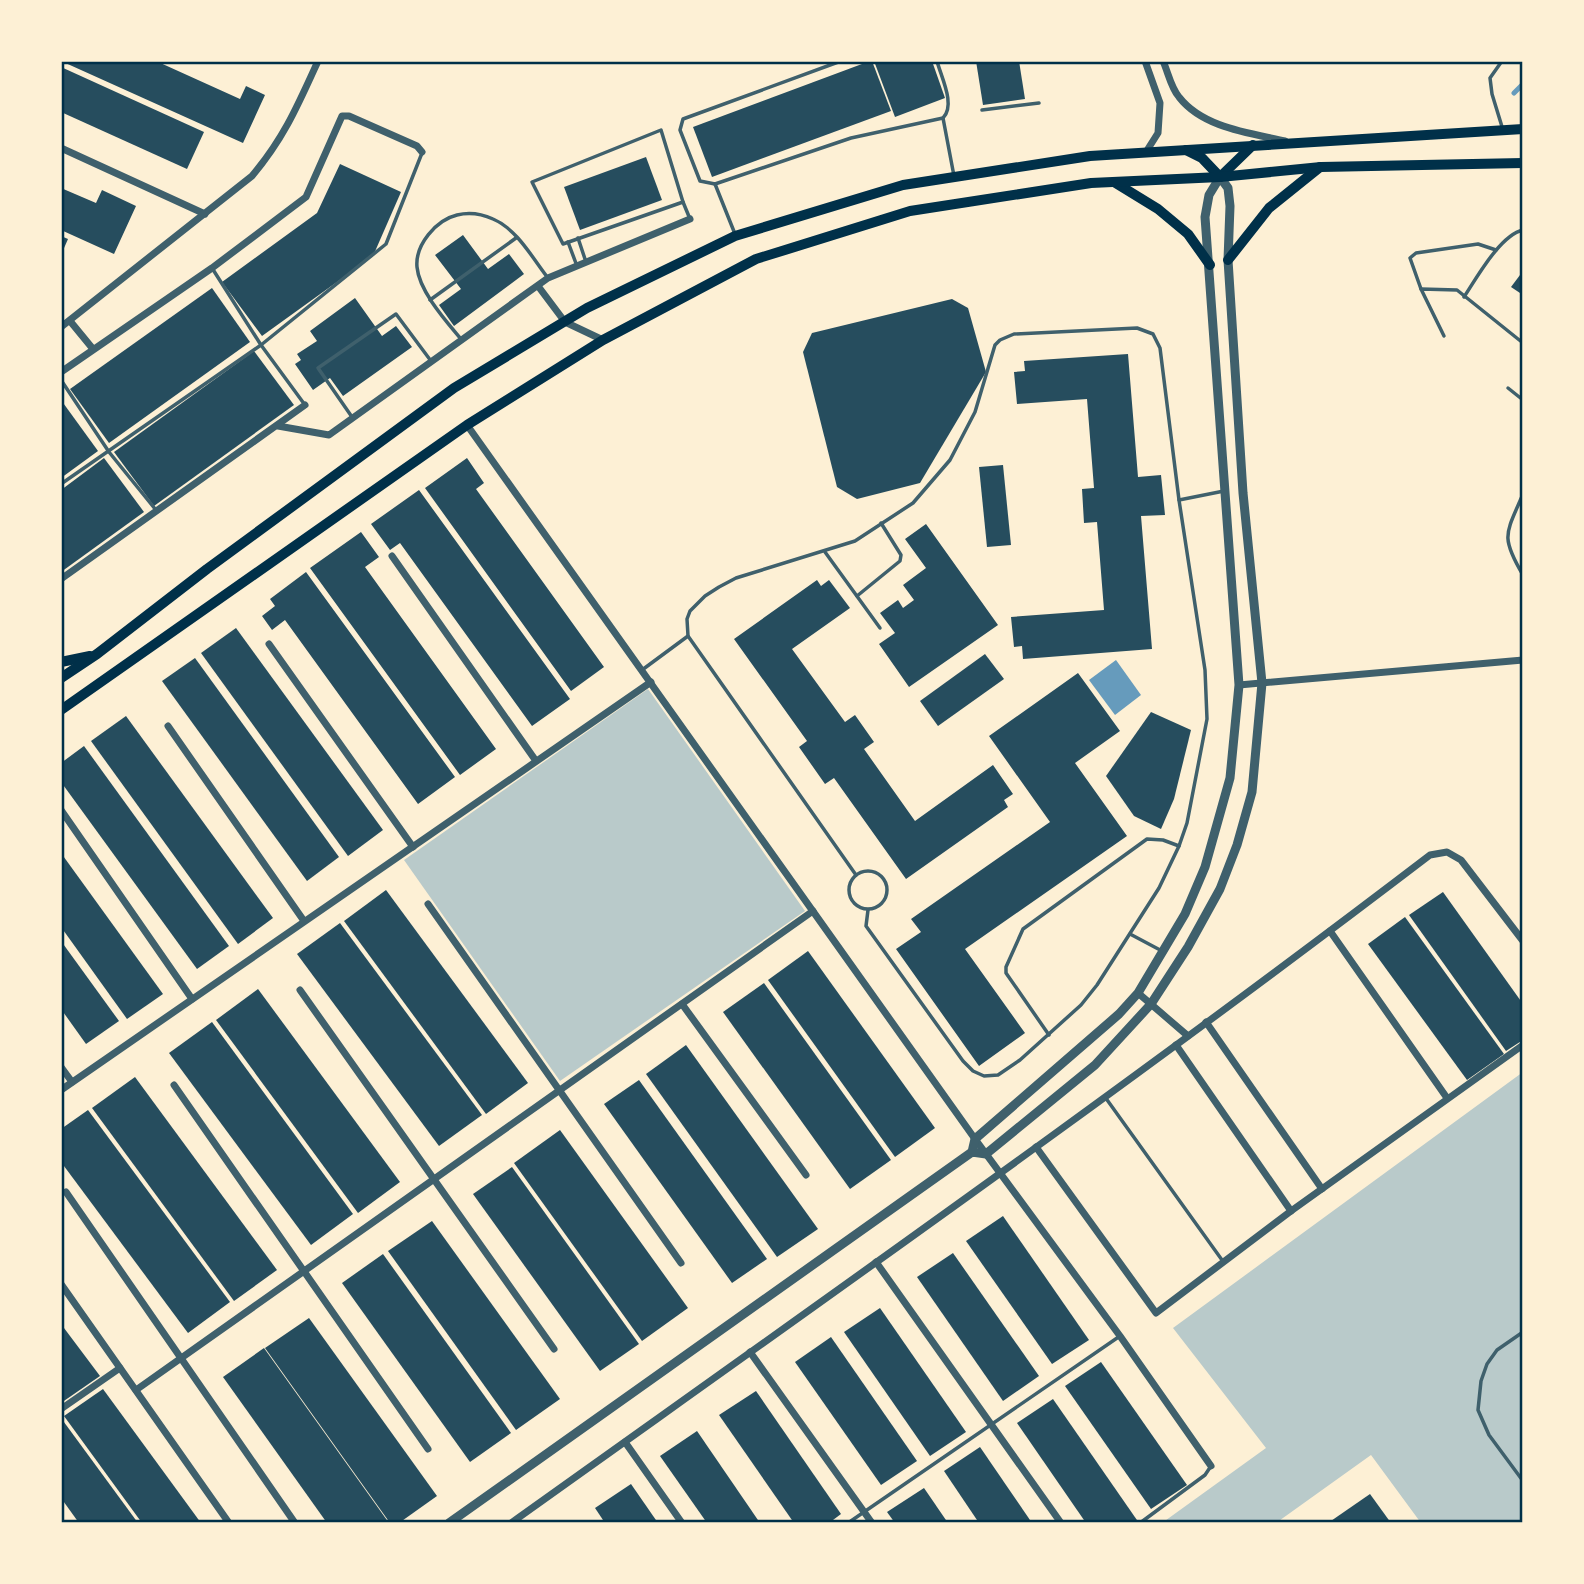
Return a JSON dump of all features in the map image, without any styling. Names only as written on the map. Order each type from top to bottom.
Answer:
[{"type":"main road","points":[[61,678],[454,388],[587,308],[735,236],[903,184],[1090,156],[1523,129]]},
{"type":"main road","points":[[1220,177],[1253,145]]},
{"type":"main road","points":[[1186,150],[1202,158],[1220,177]]},
{"type":"main road","points":[[61,710],[467,425],[603,340],[756,259],[909,211],[1114,181],[1220,177],[1321,167],[1523,163]]},
{"type":"main road","points":[[1228,260],[1269,208],[1321,167]]},
{"type":"main road","points":[[1114,181],[1158,209],[1188,234],[1210,265]]},
{"type":"main road","points":[[61,662],[97,654]]},
{"type":"street","points":[[61,327],[253,176],[289,125],[318,61]]},
{"type":"street","points":[[1145,61],[1160,103],[1158,133],[1146,152]]},
{"type":"street","points":[[1163,61],[1178,96],[1196,113],[1225,127],[1290,143]]},
{"type":"street","points":[[61,372],[212,268],[306,197],[342,116],[349,116],[417,146],[422,152]]},
{"type":"street","points":[[61,148],[205,214]]},
{"type":"street","points":[[449,1523],[972,1152],[975,1139],[1119,1014],[1138,993],[1185,914],[1200,879],[1230,778],[1239,685],[1205,216],[1209,195],[1220,177],[1228,188],[1230,206],[1228,260],[1243,493],[1262,683],[1252,792],[1237,845],[1220,889],[1188,947],[1151,1004],[1095,1065],[986,1154],[972,1152]]},
{"type":"street","points":[[278,426],[329,435],[548,278],[690,219]]},
{"type":"street","points":[[538,286],[565,322],[603,340]]},
{"type":"street","points":[[69,321],[93,349]]},
{"type":"street","points":[[61,579],[305,405]]},
{"type":"street","points":[[467,425],[1211,1466]]},
{"type":"street","points":[[392,556],[536,761]]},
{"type":"street","points":[[269,644],[413,846]]},
{"type":"street","points":[[1239,685],[1523,660]]},
{"type":"street","points":[[61,1090],[651,681]]},
{"type":"street","points":[[168,726],[304,922]]},
{"type":"street","points":[[61,810],[192,999]]},
{"type":"street","points":[[511,1523],[1002,1173],[1430,855],[1447,852],[1461,860],[1523,941]]},
{"type":"street","points":[[428,904],[681,1263]]},
{"type":"street","points":[[136,1390],[813,911]]},
{"type":"street","points":[[1330,931],[1447,1098]]},
{"type":"street","points":[[300,990],[554,1349]]},
{"type":"street","points":[[1138,993],[1188,1036]]},
{"type":"street","points":[[681,1004],[806,1175]]},
{"type":"street","points":[[1206,1022],[1322,1189]]},
{"type":"street","points":[[1176,1045],[1291,1211]]},
{"type":"street","points":[[1036,1147],[1156,1313],[1291,1211],[1523,1045]]},
{"type":"street","points":[[61,1067],[72,1082]]},
{"type":"street","points":[[174,1085],[428,1449]]},
{"type":"street","points":[[66,1192],[295,1523]]},
{"type":"street","points":[[876,1262],[1061,1523]]},
{"type":"street","points":[[61,1284],[229,1523]]},
{"type":"street","points":[[750,1352],[872,1523]]},
{"type":"street","points":[[61,1409],[120,1368]]},
{"type":"street","points":[[625,1442],[682,1523]]},
{"type":"lane","points":[[841,61],[683,119],[680,130],[700,181],[715,184],[851,138],[943,118],[949,105],[937,61]]},
{"type":"lane","points":[[1502,61],[1490,78],[1503,130]]},
{"type":"lane","points":[[982,110],[1039,103]]},
{"type":"lane","points":[[943,118],[954,176]]},
{"type":"lane","points":[[683,202],[563,244],[532,183],[661,130],[690,219]]},
{"type":"lane","points":[[61,484],[261,345],[386,244],[422,152]]},
{"type":"lane","points":[[715,184],[735,236]]},
{"type":"lane","points":[[463,341],[430,300],[416,267],[420,243],[436,227],[454,215],[474,213],[496,220],[517,238],[548,278]]},
{"type":"lane","points":[[1464,297],[1496,250],[1517,231],[1523,230]]},
{"type":"lane","points":[[430,300],[517,238]]},
{"type":"lane","points":[[578,238],[586,262]]},
{"type":"lane","points":[[568,242],[577,266]]},
{"type":"lane","points":[[1444,336],[1421,289],[1410,258],[1416,253],[1478,244],[1496,250]]},
{"type":"lane","points":[[212,268],[261,345],[305,405]]},
{"type":"lane","points":[[1421,289],[1457,290],[1523,343]]},
{"type":"lane","points":[[353,418],[318,368],[396,314],[432,362]]},
{"type":"lane","points":[[856,875],[688,636],[687,619],[690,611],[705,596],[736,578],[855,541],[913,503],[950,460],[975,412],[995,345],[1000,340],[1014,334],[1137,328],[1153,334],[1160,348],[1179,500],[1205,670],[1207,719],[1195,790],[1179,846],[1159,888],[1081,1005],[1020,1060],[998,1075],[984,1076],[973,1072],[950,1044],[866,926],[868,910]]},
{"type":"lane","points":[[61,380],[109,452],[157,512]]},
{"type":"lane","points":[[1508,388],[1523,400]]},
{"type":"lane","points":[[1179,500],[1224,491]]},
{"type":"lane","points":[[1523,494],[1506,535],[1509,552],[1523,575]]},
{"type":"lane","points":[[857,596],[901,558],[881,523]]},
{"type":"lane","points":[[825,552],[880,628]]},
{"type":"lane","points":[[642,670],[688,636]]},
{"type":"lane","points":[[1049,1035],[1006,973],[1020,933],[1147,839],[1163,840],[1179,846]]},
{"type":"lane","points":[[862,872],[876,873],[886,881],[888,888],[885,901],[880,906],[868,910],[851,900],[849,886],[856,875],[862,872]]},
{"type":"lane","points":[[1130,934],[1163,952]]},
{"type":"lane","points":[[1105,1097],[1224,1262]]},
{"type":"lane","points":[[1523,1332],[1497,1350],[1487,1364],[1481,1381],[1478,1410],[1489,1435],[1523,1481]]},
{"type":"lane","points":[[848,1523],[1120,1336]]},
{"type":"lane","points":[[1140,1523],[1205,1475],[1211,1466]]},
{"type":"shaded area","points":[[648,689],[805,911],[560,1081],[404,860]]},
{"type":"shaded area","points":[[1523,1072],[1523,1523],[1421,1523],[1371,1455],[1276,1523],[1162,1523],[1266,1448],[1173,1328]]},
{"type":"water","points":[[1116,660],[1141,695],[1115,715],[1089,680]]},
{"type":"building","points":[[61,61],[156,61],[240,99],[246,86],[265,95],[243,143]]},
{"type":"building","points":[[870,61],[891,111],[712,177],[693,127]]},
{"type":"building","points":[[874,61],[932,61],[945,98],[895,117]]},
{"type":"building","points":[[976,61],[1019,61],[1025,99],[983,105]]},
{"type":"building","points":[[61,67],[204,132],[187,169],[61,112]]},
{"type":"building","points":[[646,157],[662,200],[580,230],[564,187]]},
{"type":"building","points":[[340,164],[401,192],[373,256],[262,336],[222,282],[317,213]]},
{"type":"building","points":[[61,188],[96,203],[102,190],[136,206],[114,254],[61,230]]},
{"type":"building","points":[[463,235],[488,269],[509,254],[524,274],[454,326],[439,305],[461,289],[435,255]]},
{"type":"building","points":[[61,236],[68,239],[61,255]]},
{"type":"building","points":[[1523,271],[1523,295],[1511,287]]},
{"type":"building","points":[[212,288],[250,342],[109,443],[70,389]]},
{"type":"building","points":[[355,298],[382,336],[396,326],[412,347],[343,396],[330,378],[313,390],[295,364],[301,360],[297,354],[317,341],[310,331]]},
{"type":"building","points":[[952,299],[968,308],[986,372],[920,483],[857,499],[837,487],[803,352],[812,333]]},
{"type":"building","points":[[254,351],[294,405],[154,506],[114,452]]},
{"type":"building","points":[[1128,354],[1138,477],[1161,475],[1165,515],[1141,516],[1152,649],[1023,659],[1022,646],[1014,647],[1011,617],[1104,610],[1097,522],[1084,523],[1082,489],[1094,488],[1087,399],[1017,404],[1014,372],[1025,371],[1024,361]]},
{"type":"building","points":[[61,400],[98,451],[61,478]]},
{"type":"building","points":[[104,458],[144,512],[61,572],[61,490]]},
{"type":"building","points":[[467,458],[484,483],[476,489],[604,667],[571,691],[425,488]]},
{"type":"building","points":[[1003,465],[1011,545],[987,547],[979,467]]},
{"type":"building","points":[[419,490],[570,699],[532,726],[400,543],[390,550],[371,524]]},
{"type":"building","points":[[926,524],[998,625],[909,687],[879,644],[895,633],[880,613],[898,600],[903,608],[914,600],[903,585],[926,568],[905,539]]},
{"type":"building","points":[[361,532],[379,557],[365,567],[496,749],[460,775],[310,568]]},
{"type":"building","points":[[306,572],[455,777],[418,804],[285,620],[272,630],[262,616],[275,606],[270,599]]},
{"type":"building","points":[[817,580],[821,586],[829,580],[850,608],[792,649],[845,722],[855,715],[874,742],[864,749],[915,821],[993,765],[1013,794],[1004,800],[1008,807],[906,879],[834,778],[825,784],[799,747],[807,741],[734,639]]},
{"type":"building","points":[[236,628],[383,830],[348,856],[201,653]]},
{"type":"building","points":[[985,654],[1004,679],[938,726],[920,701]]},
{"type":"building","points":[[195,658],[339,857],[307,881],[162,681]]},
{"type":"building","points":[[1078,673],[1120,731],[1075,763],[1127,836],[965,949],[1025,1033],[979,1066],[896,949],[921,932],[911,919],[1050,822],[989,736]]},
{"type":"building","points":[[1151,712],[1191,730],[1174,799],[1161,829],[1134,816],[1106,776]]},
{"type":"building","points":[[126,716],[273,918],[238,944],[91,741]]},
{"type":"building","points":[[84,746],[229,946],[197,969],[61,782],[61,763]]},
{"type":"building","points":[[61,853],[163,994],[127,1019],[61,927]]},
{"type":"building","points":[[386,890],[528,1083],[486,1114],[344,921]]},
{"type":"building","points":[[1443,892],[1523,1004],[1523,1040],[1506,1051],[1409,915]]},
{"type":"building","points":[[1405,917],[1504,1054],[1467,1080],[1368,944]]},
{"type":"building","points":[[340,923],[482,1115],[439,1146],[297,954]]},
{"type":"building","points":[[61,941],[119,1021],[86,1044],[61,1009]]},
{"type":"building","points":[[808,951],[935,1128],[895,1157],[768,980]]},
{"type":"building","points":[[764,983],[891,1160],[850,1189],[723,1012]]},
{"type":"building","points":[[258,989],[400,1182],[358,1213],[216,1020]]},
{"type":"building","points":[[212,1022],[353,1214],[311,1245],[169,1053]]},
{"type":"building","points":[[686,1045],[818,1229],[777,1257],[646,1074]]},
{"type":"building","points":[[135,1077],[277,1270],[234,1301],[92,1108]]},
{"type":"building","points":[[639,1080],[767,1259],[732,1283],[604,1104]]},
{"type":"building","points":[[88,1110],[230,1302],[188,1333],[61,1162],[61,1129]]},
{"type":"building","points":[[560,1130],[688,1308],[642,1341],[514,1163]]},
{"type":"building","points":[[512,1167],[639,1344],[600,1371],[473,1194]]},
{"type":"building","points":[[1003,1216],[1089,1340],[1052,1364],[966,1241]]},
{"type":"building","points":[[432,1221],[560,1399],[516,1430],[388,1251]]},
{"type":"building","points":[[953,1253],[1039,1376],[1003,1401],[917,1277]]},
{"type":"building","points":[[383,1254],[511,1433],[470,1462],[342,1283]]},
{"type":"building","points":[[880,1308],[966,1432],[930,1456],[844,1332]]},
{"type":"building","points":[[309,1318],[437,1496],[399,1523],[390,1523],[265,1348]]},
{"type":"building","points":[[61,1324],[100,1376],[61,1403]]},
{"type":"building","points":[[831,1337],[917,1461],[881,1485],[795,1362]]},
{"type":"building","points":[[264,1348],[389,1523],[327,1523],[223,1377]]},
{"type":"building","points":[[1101,1362],[1187,1485],[1151,1509],[1065,1386]]},
{"type":"building","points":[[103,1389],[201,1523],[142,1523],[64,1416]]},
{"type":"building","points":[[756,1391],[841,1514],[829,1523],[794,1523],[719,1415]]},
{"type":"building","points":[[1053,1399],[1139,1523],[1086,1523],[1017,1423]]},
{"type":"building","points":[[61,1418],[138,1523],[79,1523],[61,1498]]},
{"type":"building","points":[[697,1431],[760,1523],[707,1523],[660,1456]]},
{"type":"building","points":[[980,1447],[1032,1523],[979,1523],[944,1471]]},
{"type":"building","points":[[631,1484],[658,1523],[605,1523],[595,1508]]},
{"type":"building","points":[[924,1488],[948,1523],[895,1523],[887,1512]]},
{"type":"building","points":[[1370,1494],[1391,1523],[1328,1523]]},
{"type":"waterway","points":[[1514,93],[1523,84]]}]
